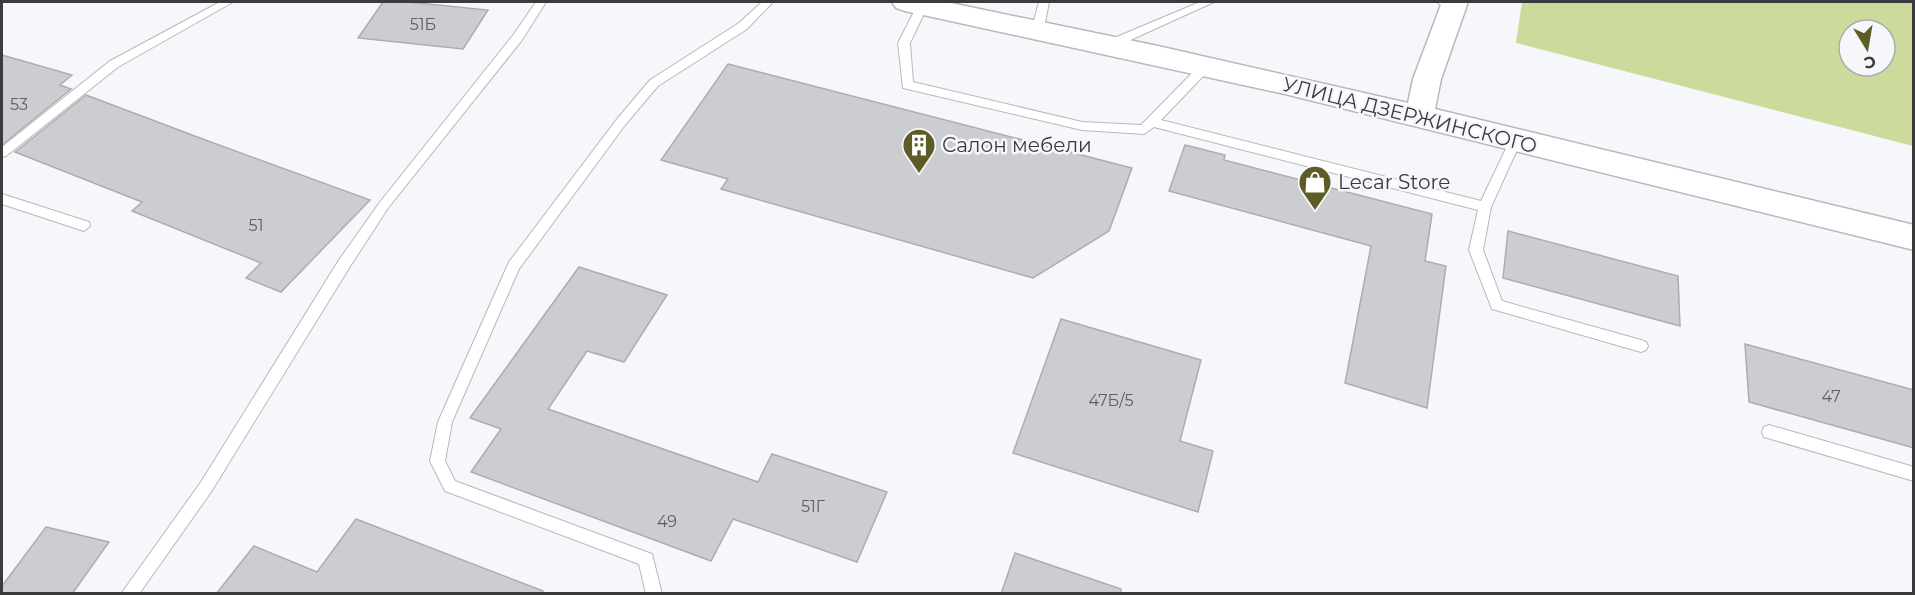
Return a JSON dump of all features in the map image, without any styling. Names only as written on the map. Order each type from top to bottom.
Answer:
[{"type":"main road","points":[[1419,118],[1427,79],[1451,2]]},
{"type":"main road","name":"УЛИЦА ДЗЕРЖИНСКОГО","points":[[914,3],[1041,15],[1111,44],[1914,238]]},
{"type":"lane","points":[[2,153],[114,64],[228,2]]},
{"type":"lane","points":[[129,594],[206,487],[344,264],[384,205],[518,37],[541,2]]},
{"type":"lane","points":[[654,594],[646,559],[450,486],[437,461],[445,422],[509,276],[528,246],[654,83],[742,26],[768,2]]},
{"type":"lane","points":[[1111,44],[1209,2]]},
{"type":"lane","points":[[914,3],[904,42],[907,85],[1082,126],[1144,130],[1206,66]]},
{"type":"lane","points":[[1151,122],[1485,207]]},
{"type":"lane","points":[[1515,141],[1485,207],[1476,250],[1497,306],[1641,346]]},
{"type":"lane","points":[[2,199],[84,226]]},
{"type":"lane","points":[[1769,432],[1914,474]]},
{"type":"green space","points":[[1522,2],[1913,2],[1913,146],[1516,43]]},
{"type":"building","points":[[383,2],[408,2],[488,10],[463,49],[358,38]]},
{"type":"building","points":[[2,55],[72,75],[60,85],[71,89],[2,145]]},
{"type":"building","name":"Салон мебели","points":[[728,64],[1132,168],[1109,231],[1033,278],[721,189],[728,179],[661,160]]},
{"type":"building","points":[[86,95],[370,200],[281,292],[246,278],[261,263],[132,211],[142,202],[15,152]]},
{"type":"building","points":[[1185,145],[1225,155],[1224,160],[1432,214],[1425,261],[1446,266],[1427,408],[1345,383],[1371,246],[1169,191]]},
{"type":"building","points":[[1508,231],[1678,276],[1680,326],[1503,278]]},
{"type":"building","points":[[579,267],[667,295],[624,362],[587,351],[548,409],[758,482],[772,454],[887,492],[857,562],[733,519],[711,561],[471,472],[501,429],[470,418]]},
{"type":"building","points":[[1061,319],[1201,360],[1180,441],[1213,451],[1198,512],[1013,453]]},
{"type":"building","points":[[1745,344],[1914,390],[1914,448],[1749,402]]},
{"type":"building","points":[[356,519],[543,591],[542,594],[216,594],[254,546],[317,572]]},
{"type":"building","points":[[46,527],[109,542],[72,594],[2,594],[2,586]]},
{"type":"building","points":[[1015,553],[1121,589],[1121,594],[1001,594]]},
{"type":"place","name":"Салон мебели","points":[[919,174]]},
{"type":"place","name":"Lecar Store","points":[[1315,211]]}]
